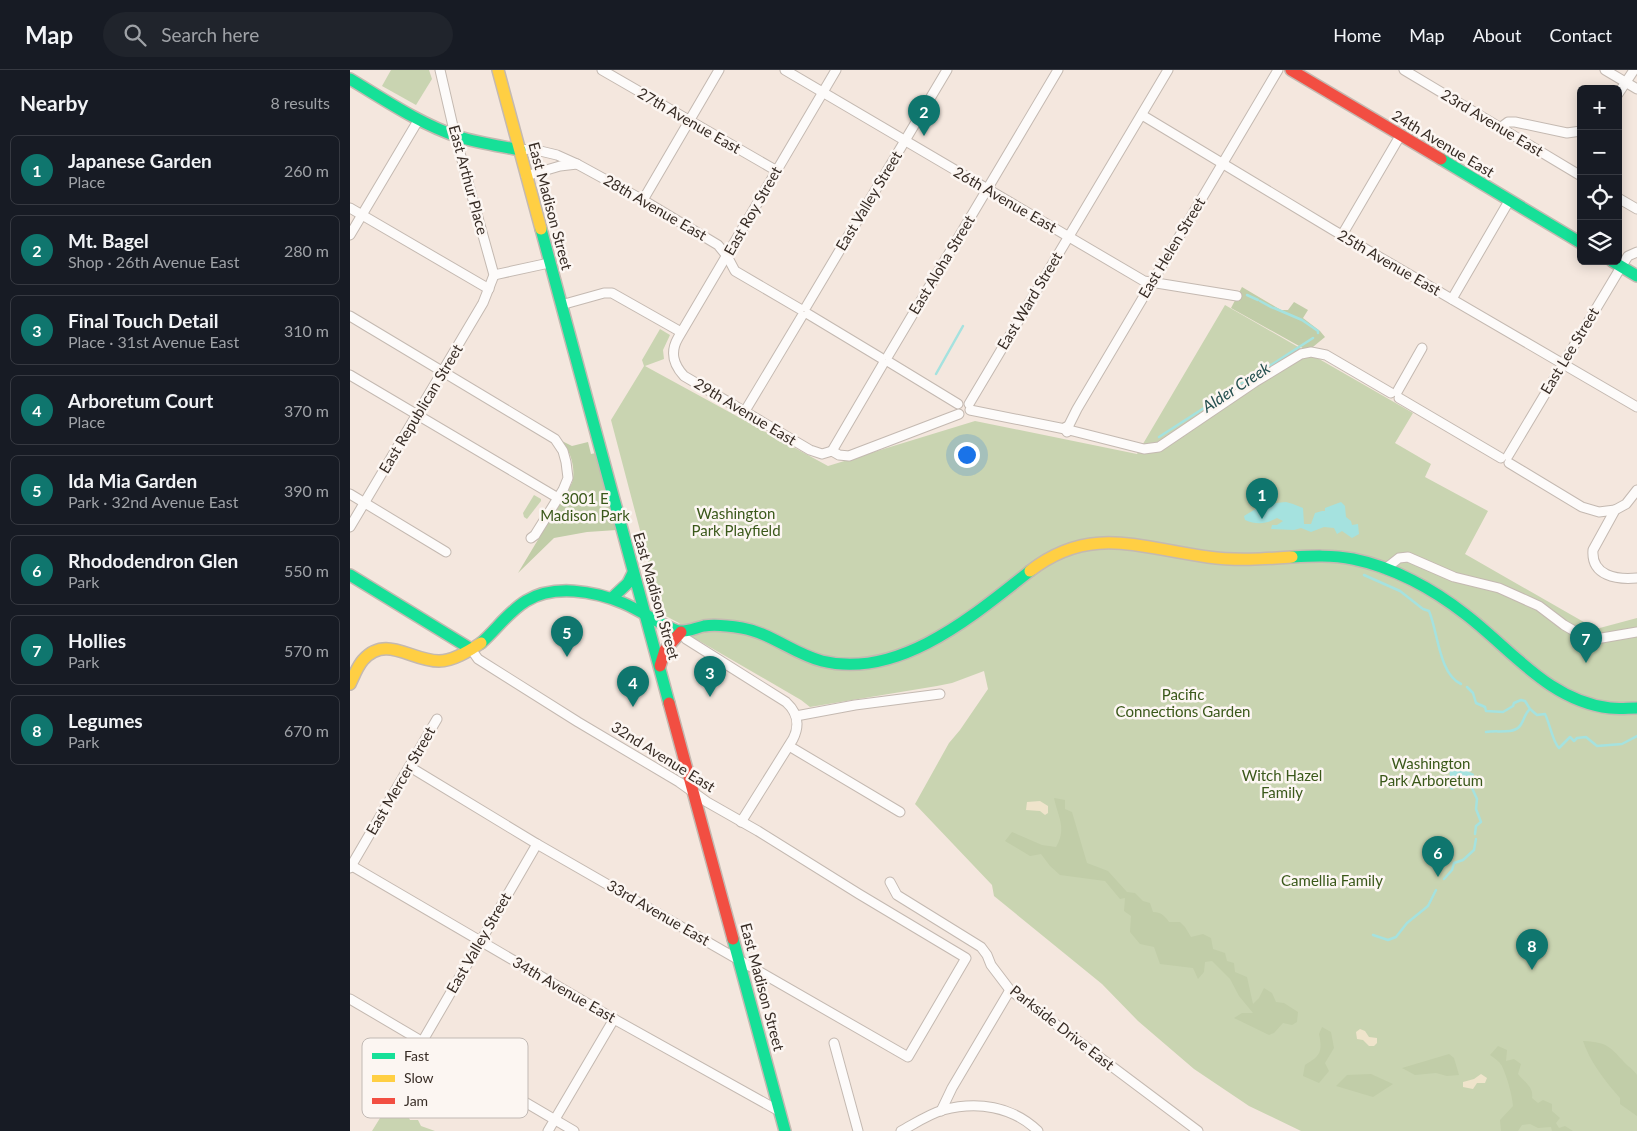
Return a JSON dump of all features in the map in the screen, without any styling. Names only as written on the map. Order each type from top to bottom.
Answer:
[{"type":"main road","name":"East Madison Street","points":[[498,70],[785,1131]]},
{"type":"main road","name":"24th Avenue East","points":[[1292,70],[1577,241]]},
{"type":"main road","points":[[350,79],[419,119],[455,135],[520,150]]},
{"type":"main road","points":[[1618,265],[1637,276]]},
{"type":"main road","points":[[350,684],[365,657],[378,649],[393,648],[428,661],[439,662],[449,660],[483,641],[511,611],[534,597],[546,593],[575,592],[612,598],[681,632],[713,626],[743,628],[765,635],[816,659],[850,665],[872,662],[901,653],[962,622],[998,598],[1035,567],[1058,552],[1100,542],[1128,543],[1198,556],[1233,560],[1303,556],[1340,557],[1364,561],[1432,592],[1454,606],[1542,680],[1565,694],[1597,706],[1616,709],[1637,708]]},
{"type":"main road","points":[[612,598],[628,583],[633,573]]},
{"type":"main road","name":"32nd Avenue East","points":[[350,575],[471,649]]},
{"type":"main road","points":[[660,666],[665,650],[681,632]]},
{"type":"street","name":"East Arthur Place","points":[[440,70],[455,135],[494,275]]},
{"type":"street","name":"27th Avenue East","points":[[602,70],[777,171]]},
{"type":"street","points":[[643,200],[719,70]]},
{"type":"street","name":"26th Avenue East","points":[[785,70],[986,190],[1144,281],[1237,296]]},
{"type":"street","name":"East Roy Street","points":[[672,352],[675,342],[836,70]]},
{"type":"street","name":"East Valley Street","points":[[745,411],[947,70]]},
{"type":"street","name":"East Aloha Street","points":[[832,451],[1058,70]]},
{"type":"street","name":"East Ward Street","points":[[970,407],[1168,70]]},
{"type":"street","name":"East Helen Street","points":[[1067,429],[1077,409],[1278,70]]},
{"type":"street","name":"23rd Avenue East","points":[[1404,70],[1579,175]]},
{"type":"street","points":[[1605,70],[1637,89]]},
{"type":"street","points":[[1622,89],[1634,70]]},
{"type":"street","name":"25th Avenue East","points":[[1142,115],[1562,365],[1637,407]]},
{"type":"street","points":[[350,235],[419,119]]},
{"type":"street","points":[[1500,128],[1508,122],[1515,122],[1567,133],[1577,132]]},
{"type":"street","points":[[1342,235],[1400,136]]},
{"type":"street","name":"28th Avenue East","points":[[520,150],[553,154],[577,164],[718,244],[735,271],[885,360],[958,409]]},
{"type":"street","points":[[526,176],[560,166],[577,164]]},
{"type":"street","points":[[1622,200],[1637,209]]},
{"type":"street","points":[[1452,299],[1509,201]]},
{"type":"street","points":[[350,208],[489,289],[494,275],[550,262]]},
{"type":"street","name":"East Lee Street","points":[[1622,260],[1637,252]]},
{"type":"street","name":"East Lee Street","points":[[1506,459],[1562,365],[1615,265]]},
{"type":"street","name":"East Republican Street","points":[[350,527],[483,303],[489,289]]},
{"type":"street","points":[[561,305],[604,293],[612,293],[682,332]]},
{"type":"street","points":[[350,316],[555,439],[563,451],[568,475],[566,484],[535,535],[531,538]]},
{"type":"street","points":[[1396,394],[1422,348]]},
{"type":"street","name":"29th Avenue East","points":[[672,352],[674,362],[684,376],[810,450],[822,454],[832,451]]},
{"type":"street","points":[[832,451],[840,455],[849,456],[958,409],[963,402],[970,407],[1135,447],[1152,449],[1160,447],[1255,382],[1301,354],[1311,352],[1326,355],[1396,394],[1506,459],[1582,507],[1606,513],[1626,504],[1637,490]]},
{"type":"street","points":[[350,375],[558,498]]},
{"type":"street","points":[[350,494],[446,552]]},
{"type":"street","points":[[1615,510],[1593,550],[1594,563],[1604,573],[1617,579],[1637,578]]},
{"type":"street","points":[[1385,569],[1399,558],[1408,557],[1454,578],[1499,588],[1539,606],[1564,625],[1583,636],[1596,639],[1637,632]]},
{"type":"street","points":[[681,632],[686,639],[786,702],[796,716],[797,732],[742,822]]},
{"type":"street","name":"32nd Avenue East","points":[[471,649],[478,659],[578,722],[966,958],[908,1057]]},
{"type":"street","points":[[796,716],[855,705],[940,694]]},
{"type":"street","name":"East Mercer Street","points":[[351,867],[438,719]]},
{"type":"street","points":[[789,746],[900,812]]},
{"type":"street","name":"33rd Avenue East","points":[[410,767],[537,844],[908,1057]]},
{"type":"street","name":"East Valley Street","points":[[424,1038],[537,844]]},
{"type":"street","name":"34th Avenue East","points":[[351,867],[614,1019],[779,1111]]},
{"type":"street","name":"Parkside Drive East","points":[[890,882],[897,895],[981,947],[991,965],[1010,990],[1198,1131]]},
{"type":"street","points":[[941,1111],[952,1088],[1010,990]]},
{"type":"street","points":[[350,999],[415,1038]]},
{"type":"street","points":[[548,1131],[614,1019]]},
{"type":"street","points":[[834,1043],[858,1131]]},
{"type":"street","points":[[528,1105],[574,1131]]},
{"type":"street","points":[[901,1131],[941,1111],[966,1106],[992,1107],[1017,1116],[1038,1131]]},
{"type":"green space","points":[[391,70],[429,70],[432,79],[416,105],[382,86]]},
{"type":"green space","points":[[1242,287],[1281,310],[1288,310],[1294,302],[1308,310],[1303,318],[1325,337],[1308,351],[1231,308]]},
{"type":"green space","name":"Washington Park Arboretum","points":[[1225,305],[1413,413],[1395,443],[1431,464],[1425,477],[1488,511],[1465,554],[1596,629],[1637,618],[1637,1131],[1301,1131],[1249,1106],[1194,1069],[1138,1021],[1102,984],[994,896],[992,885],[915,804],[949,743],[988,689],[984,671],[952,683],[810,707],[689,635],[679,623],[662,614],[611,420],[644,366],[642,360],[660,329],[670,335],[663,350],[664,359],[645,366],[828,466],[975,421],[1137,454]]},
{"type":"green space","name":"3001 E Madison Park","points":[[562,441],[572,446],[588,442],[591,454],[596,453],[617,530],[587,532],[554,538],[518,573],[572,483],[572,461]]},
{"type":"green space","points":[[534,495],[541,499],[541,501],[527,519],[523,513]]},
{"type":"green space","points":[[1054,798],[1065,800],[1065,809],[1072,812],[1087,863],[1108,871],[1127,892],[1135,893],[1143,901],[1150,903],[1153,912],[1162,915],[1169,922],[1180,922],[1191,937],[1203,934],[1211,938],[1213,949],[1225,953],[1227,961],[1234,963],[1235,972],[1247,977],[1253,1004],[1259,998],[1264,988],[1272,993],[1276,1002],[1284,1003],[1298,1012],[1297,1022],[1292,1025],[1283,1023],[1274,1033],[1269,1035],[1234,1018],[1242,1013],[1253,1013],[1239,996],[1230,979],[1212,961],[1205,962],[1204,972],[1198,979],[1193,968],[1160,964],[1154,947],[1140,944],[1130,932],[1131,916],[1124,911],[1125,898],[1120,899],[1105,881],[1060,875],[1041,854],[1030,856],[1005,841],[1012,832],[1042,845],[1056,847],[1061,834],[1061,828]]},
{"type":"green space","points":[[1322,1027],[1331,1032],[1334,1048],[1325,1063],[1329,1071],[1319,1083],[1303,1076],[1305,1065],[1319,1053],[1321,1045],[1319,1034]]},
{"type":"green space","points":[[1583,1041],[1605,1045],[1637,1075],[1637,1116],[1620,1104],[1620,1098],[1598,1071]]},
{"type":"green space","points":[[1498,1046],[1507,1050],[1506,1061],[1514,1059],[1521,1064],[1518,1074],[1532,1091],[1532,1098],[1538,1103],[1543,1100],[1552,1104],[1552,1111],[1560,1118],[1556,1123],[1559,1128],[1565,1126],[1573,1131],[1552,1131],[1551,1127],[1538,1128],[1530,1124],[1522,1125],[1518,1131],[1501,1131],[1500,1120],[1513,1106],[1512,1096],[1502,1066],[1490,1055]]},
{"type":"green space","points":[[1449,1054],[1454,1058],[1459,1075],[1447,1076],[1436,1073],[1415,1075],[1402,1068]]},
{"type":"green space","points":[[1371,1074],[1393,1084],[1373,1097],[1336,1086],[1347,1075]]},
{"type":"green space","points":[[380,1118],[409,1118],[410,1120],[418,1120],[421,1126],[435,1131],[372,1131]]},
{"type":"sand","points":[[1040,801],[1048,806],[1048,813],[1045,815],[1040,811],[1026,810],[1027,802]]},
{"type":"sand","points":[[1360,1029],[1365,1031],[1369,1037],[1377,1038],[1377,1043],[1374,1046],[1369,1046],[1363,1040],[1357,1039],[1356,1032]]},
{"type":"sand","points":[[1481,1074],[1487,1078],[1485,1083],[1477,1083],[1473,1089],[1463,1087],[1463,1082],[1474,1079]]},
{"type":"water","points":[[1286,502],[1303,508],[1304,524],[1311,524],[1315,513],[1325,511],[1325,508],[1341,502],[1345,506],[1346,517],[1351,521],[1352,525],[1358,524],[1359,534],[1352,538],[1342,531],[1337,534],[1334,528],[1324,527],[1311,532],[1301,528],[1294,530],[1271,529],[1272,525],[1277,525],[1283,521],[1277,518],[1261,523],[1245,520],[1244,516],[1262,505],[1270,506]]},
{"type":"water","points":[[1457,759],[1462,760],[1468,771],[1474,774],[1472,788],[1467,783],[1451,790],[1449,787],[1450,767]]},
{"type":"waterway","name":"Alder Creek","points":[[1247,295],[1258,300]]},
{"type":"waterway","name":"Alder Creek","points":[[1260,301],[1273,308]]},
{"type":"waterway","name":"Alder Creek","points":[[1274,308],[1302,320],[1318,331],[1318,333]]},
{"type":"waterway","points":[[936,374],[963,326]]},
{"type":"waterway","name":"Alder Creek","points":[[1159,437],[1313,338]]},
{"type":"waterway","points":[[1364,575],[1400,591],[1423,609],[1429,611],[1444,662],[1454,679],[1461,684]]},
{"type":"waterway","points":[[1467,687],[1473,693],[1476,703],[1485,707],[1486,711],[1503,712],[1521,700],[1525,701],[1537,715],[1545,714],[1559,748],[1570,737],[1574,741],[1577,738],[1586,737],[1597,746],[1622,744],[1637,736]]},
{"type":"waterway","points":[[1486,732],[1516,729],[1521,725],[1526,713],[1530,709]]},
{"type":"waterway","points":[[1472,788],[1477,799],[1476,809],[1481,822],[1476,826],[1475,834]]},
{"type":"waterway","points":[[1444,879],[1452,870],[1454,863],[1463,860],[1474,850],[1476,839]]},
{"type":"waterway","points":[[1373,935],[1388,940],[1396,937],[1407,923],[1428,906],[1436,890]]},
{"type":"traffic: fast","points":[[350,79],[403,111],[445,132],[474,141],[520,150]]},
{"type":"traffic: fast","points":[[1441,159],[1577,241]]},
{"type":"traffic: fast","points":[[541,229],[669,703]]},
{"type":"traffic: fast","points":[[1619,265],[1637,276]]},
{"type":"traffic: fast","points":[[1292,557],[1322,556],[1353,559],[1398,573],[1453,605],[1532,672],[1568,695],[1588,703],[1610,708],[1637,708]]},
{"type":"traffic: fast","points":[[481,643],[513,610],[526,601],[549,592],[574,591],[600,595],[623,603],[678,631],[709,625],[737,627],[763,634],[802,654],[822,661],[851,664],[879,661],[907,652],[934,640],[960,624],[1030,571]]},
{"type":"traffic: fast","points":[[612,598],[628,583],[633,573]]},
{"type":"traffic: fast","points":[[350,575],[471,649]]},
{"type":"traffic: fast","points":[[733,939],[785,1131]]},
{"type":"traffic: slow","points":[[498,70],[541,229]]},
{"type":"traffic: slow","points":[[1030,571],[1052,557],[1074,548],[1095,544],[1138,545],[1229,559],[1292,557]]},
{"type":"traffic: slow","points":[[350,684],[363,660],[381,649],[399,651],[429,660],[444,661],[466,652],[481,643]]},
{"type":"traffic: jam","points":[[1291,70],[1441,159]]},
{"type":"traffic: jam","points":[[660,666],[665,650],[681,632]]},
{"type":"traffic: jam","points":[[669,703],[733,939]]},
{"type":"place","name":"Mt. Bagel","points":[[924,136]]},
{"type":"place","name":"Japanese Garden","points":[[1262,519]]},
{"type":"place","name":"Ida Mia Garden","points":[[567,657]]},
{"type":"place","name":"Hollies","points":[[1586,663]]},
{"type":"place","name":"Final Touch Detail","points":[[710,697]]},
{"type":"place","name":"Arboretum Court","points":[[633,707]]},
{"type":"place","name":"Rhododendron Glen","points":[[1438,877]]},
{"type":"place","name":"Legumes","points":[[1532,970]]},
{"type":"park label","name":"Washington Park Playfield","points":[[736,522]]},
{"type":"park label","name":"Pacific Connections Garden","points":[[1183,704]]},
{"type":"park label","name":"Witch Hazel Family","points":[[1282,784]]},
{"type":"park label","name":"Camellia Family","points":[[1332,881]]}]
